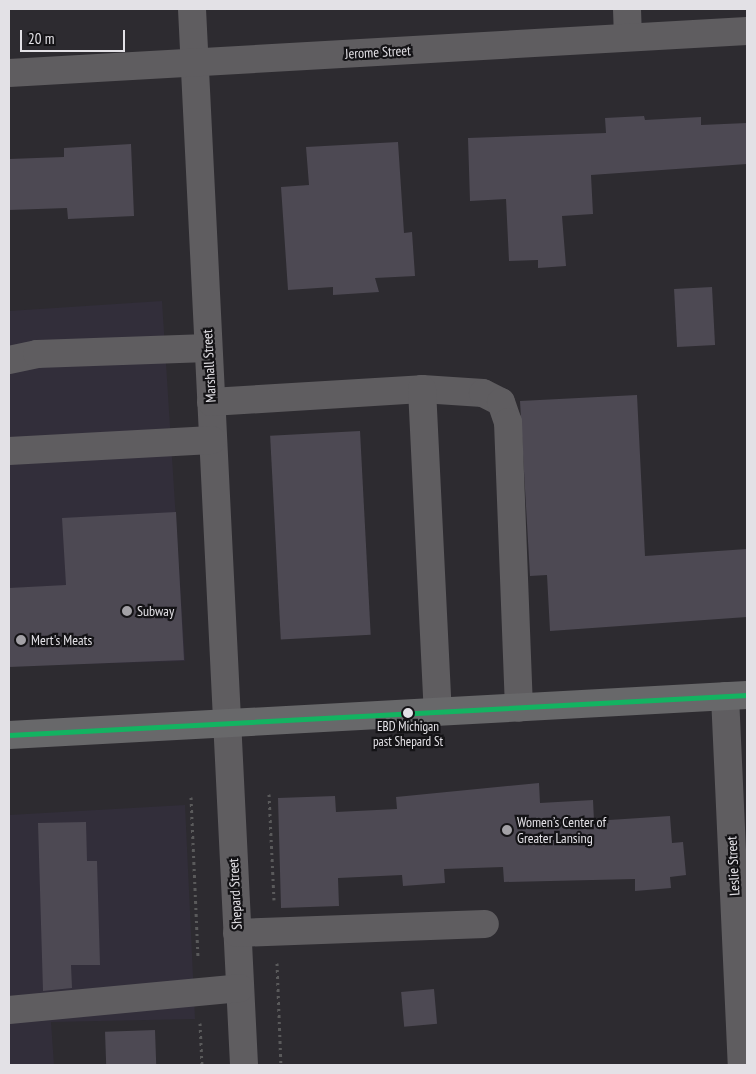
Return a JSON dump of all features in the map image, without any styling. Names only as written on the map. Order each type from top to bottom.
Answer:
[{"type":"main road","points":[[9,735],[736,696]]},
{"type":"street","name":"Marshall Street","points":[[192,9],[226,723]]},
{"type":"street","points":[[627,9],[628,37]]},
{"type":"street","name":"Jerome Street","points":[[9,73],[747,31]]},
{"type":"street","points":[[9,360],[37,354],[208,348]]},
{"type":"street","points":[[422,389],[438,712]]},
{"type":"street","points":[[211,402],[422,389],[483,393],[501,402],[508,422],[520,708]]},
{"type":"street","points":[[9,451],[16,454],[212,440]]},
{"type":"street","name":"Leslie Street","points":[[736,696],[742,1065]]},
{"type":"street","name":"Shepard Street","points":[[226,723],[244,1065]]},
{"type":"street","points":[[237,933],[486,924]]},
{"type":"street","points":[[9,1010],[199,990],[240,988]]},
{"type":"path","points":[[191,797],[202,1065]]},
{"type":"shaded area","points":[[162,301],[185,661],[9,666],[9,311]]},
{"type":"shaded area","points":[[185,805],[195,1019],[51,1022],[54,1065],[9,1065],[9,815]]},
{"type":"building","points":[[644,116],[645,120],[701,117],[701,125],[747,123],[747,164],[591,175],[593,214],[562,216],[566,266],[538,268],[538,260],[509,261],[506,199],[470,201],[468,138],[606,133],[605,118]]},
{"type":"building","points":[[398,142],[404,233],[412,232],[415,276],[375,278],[379,292],[333,295],[333,287],[288,290],[281,187],[309,185],[306,147]]},
{"type":"building","points":[[131,144],[134,216],[68,219],[67,208],[9,210],[9,159],[64,157],[64,148]]},
{"type":"building","points":[[712,287],[715,345],[677,347],[674,289]]},
{"type":"building","points":[[637,395],[645,556],[747,549],[747,617],[550,631],[547,575],[530,576],[520,401]]},
{"type":"building","points":[[360,431],[371,635],[281,639],[270,436]]},
{"type":"building","points":[[176,512],[184,660],[9,667],[9,588],[66,585],[62,518]]},
{"type":"building","points":[[539,783],[540,803],[593,800],[594,821],[670,816],[672,843],[683,842],[686,875],[670,877],[671,888],[635,891],[635,879],[504,882],[503,867],[444,869],[445,883],[403,886],[402,875],[338,878],[339,906],[281,908],[278,798],[335,796],[336,812],[397,809],[396,797]]},
{"type":"building","points":[[86,822],[87,861],[97,861],[100,965],[71,965],[72,988],[43,991],[38,823]]},
{"type":"building","points":[[434,989],[437,1024],[404,1027],[401,992]]},
{"type":"building","points":[[155,1030],[156,1065],[106,1065],[105,1032]]},
{"type":"transit line","points":[[9,735],[747,695]]},
{"type":"place","name":"Subway","points":[[127,611]]},
{"type":"place","name":"Mert's Meats","points":[[21,640]]},
{"type":"place","name":"EBD Michigan past Shepard St","points":[[408,713]]},
{"type":"place","name":"Women’s Center of Greater Lansing","points":[[507,830]]}]
